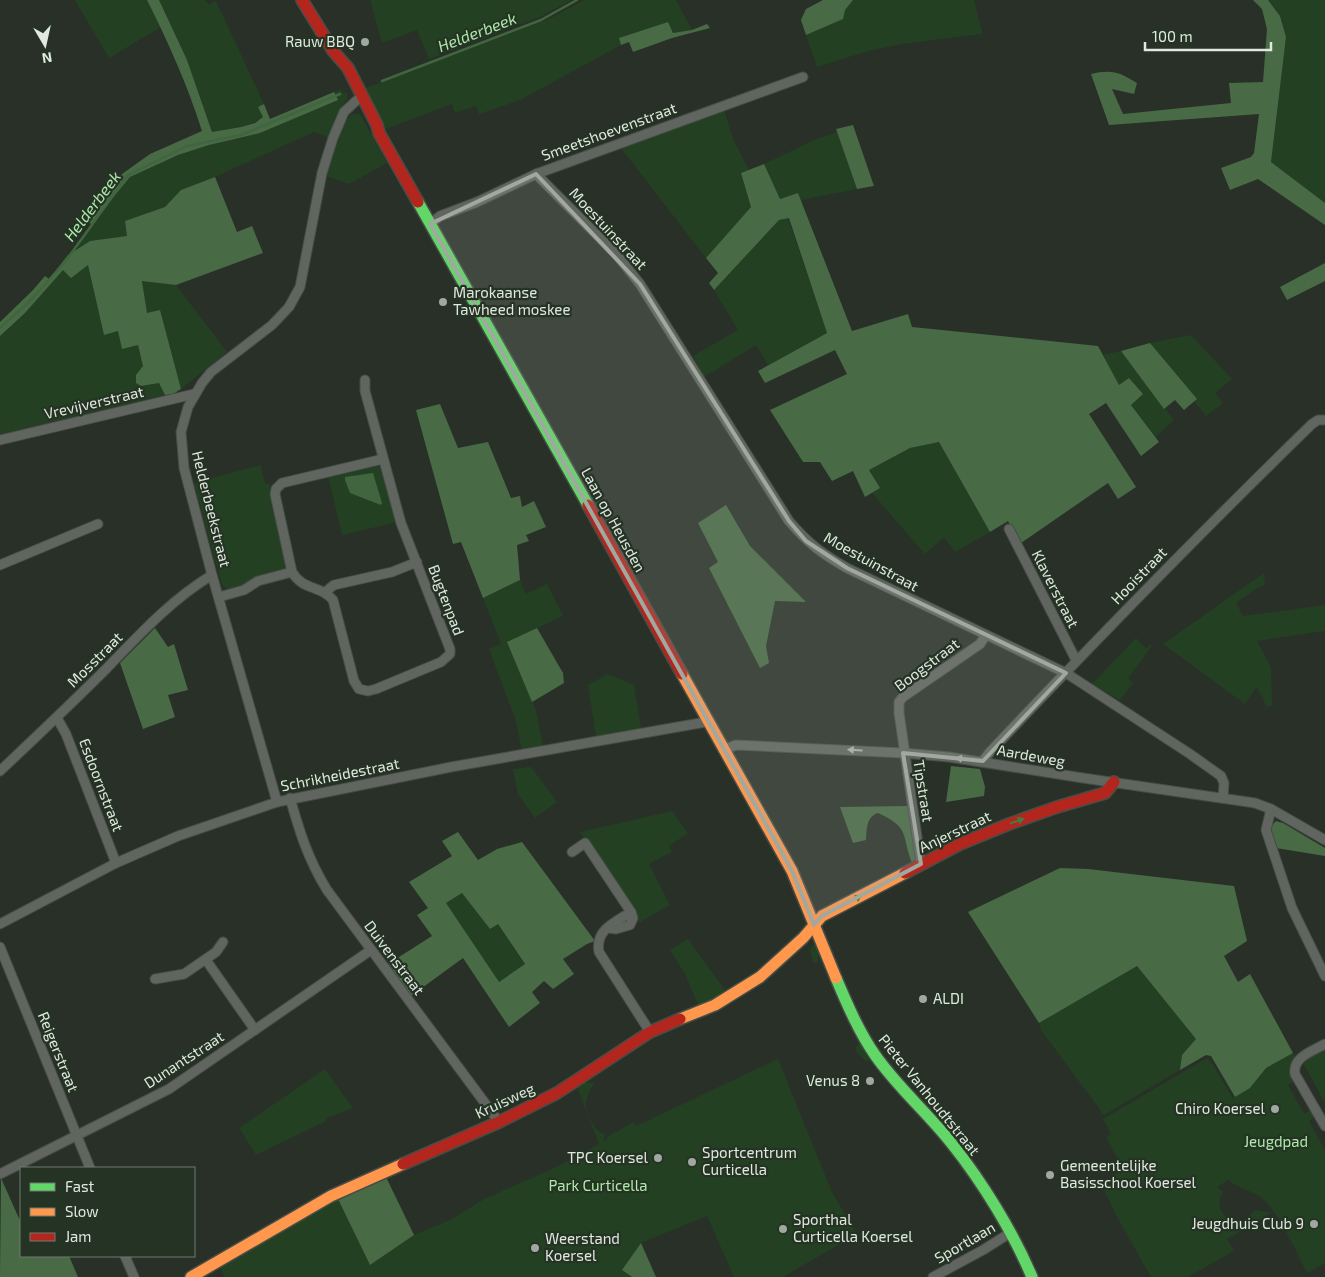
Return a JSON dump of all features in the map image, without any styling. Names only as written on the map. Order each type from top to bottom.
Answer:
[{"type":"street","name":"Laan op Heusden","points":[[302,0],[334,52],[340,71],[359,98],[372,126],[379,133],[677,664],[706,722],[792,871],[814,925]]},
{"type":"street","name":"Smeetshoevenstraat","points":[[430,224],[440,216],[477,202],[536,174],[803,77]]},
{"type":"street","name":"Helderbeekstraat","points":[[277,802],[212,575],[184,468],[181,432],[194,394],[212,372],[272,325],[289,307],[300,287],[322,173],[330,147],[344,112],[359,98]]},
{"type":"street","name":"Moestuinstraat","points":[[536,174],[617,255],[640,284],[781,508],[806,541],[826,556],[847,568],[1066,673],[1221,776],[1224,783],[1223,798]]},
{"type":"street","name":"Bugtenpad","points":[[365,380],[365,391],[401,523],[417,562],[449,644],[450,654],[441,662],[376,689],[362,690],[355,685],[334,604],[331,596],[326,593],[334,585],[392,572],[417,562]]},
{"type":"street","name":"Vrevijverstraat","points":[[0,440],[194,394]]},
{"type":"street","name":"Hooistraat","points":[[983,761],[1076,660],[1192,541],[1312,424],[1318,420],[1324,420]]},
{"type":"street","points":[[326,593],[302,584],[296,580],[292,572],[275,500],[278,486],[282,483],[383,459]]},
{"type":"street","points":[[0,565],[98,524]]},
{"type":"street","name":"Klaverstraat","points":[[1009,529],[1076,660]]},
{"type":"street","points":[[219,597],[244,590],[258,580],[292,572]]},
{"type":"street","name":"Mosstraat","points":[[0,771],[57,718],[165,610],[212,575]]},
{"type":"street","name":"Boogstraat","points":[[903,753],[898,713],[899,702],[903,697],[980,644],[986,635]]},
{"type":"street","name":"Esdoornstraat","points":[[57,718],[66,734],[116,863]]},
{"type":"street","name":"Schrikheidestraat","points":[[0,924],[116,863],[178,836],[290,798],[451,767],[706,722]]},
{"type":"street","name":"Aardeweg","points":[[723,750],[736,745],[903,753],[983,761],[1255,803],[1271,809],[1325,840]]},
{"type":"street","name":"Tipstraat","points":[[903,753],[921,864]]},
{"type":"street","name":"Anjerstraat","points":[[814,925],[822,916],[960,844],[1057,807],[1105,793],[1114,782]]},
{"type":"street","name":"Duivenstraat","points":[[290,798],[302,841],[327,890],[498,1122]]},
{"type":"street","points":[[1271,809],[1266,830],[1292,908],[1325,976]]},
{"type":"street","points":[[572,852],[584,843],[631,912],[600,934],[598,940],[600,957],[650,1032]]},
{"type":"street","name":"Kruisweg","points":[[191,1277],[330,1196],[498,1122],[557,1093],[650,1032],[715,1005],[760,977],[803,938],[814,925]]},
{"type":"street","name":"Pieter Vanhoudtstraat","points":[[814,925],[851,1011],[867,1042],[902,1088],[952,1144],[1019,1247],[1032,1277]]},
{"type":"street","points":[[155,979],[180,976],[206,960],[216,952],[223,942]]},
{"type":"street","name":"Reigerstraat","points":[[0,947],[90,1167]]},
{"type":"street","name":"Dunantstraat","points":[[0,1174],[169,1089],[371,950]]},
{"type":"street","points":[[206,960],[255,1030]]},
{"type":"street","points":[[1325,1044],[1297,1061],[1294,1068],[1295,1074],[1325,1126]]},
{"type":"street","name":"Sportlaan","points":[[933,1277],[1010,1233]]},
{"type":"street","points":[[125,1257],[134,1277]]},
{"type":"highlighted area","points":[[536,174],[640,284],[789,521],[806,541],[847,568],[1066,673],[983,761],[903,753],[921,864],[822,916],[814,925],[792,871],[430,224]]},
{"type":"green space","points":[[75,0],[147,0],[161,27],[109,58]]},
{"type":"green space","points":[[159,0],[205,0],[209,5],[216,1],[264,104],[259,107],[264,117],[232,129],[212,132],[187,61]]},
{"type":"green space","points":[[370,0],[571,0],[540,17],[429,59],[417,30],[382,43]]},
{"type":"green space","points":[[584,0],[676,0],[692,30],[673,33],[668,22],[619,39],[621,45],[520,100],[479,114],[476,106],[455,113],[452,104],[386,129],[366,88],[551,18]]},
{"type":"green space","points":[[853,0],[974,0],[982,32],[981,34],[902,44],[868,51],[817,67],[806,35],[842,19],[845,10]]},
{"type":"green space","points":[[1268,0],[1325,0],[1325,203],[1271,162],[1286,37],[1280,16]]},
{"type":"green space","points":[[341,89],[343,93],[347,92],[347,99],[336,116],[328,137],[314,132],[215,177],[181,190],[165,207],[125,221],[127,236],[90,241],[68,255],[101,211],[130,177],[178,155],[209,145],[260,133],[337,100],[334,92]]},
{"type":"green space","points":[[724,110],[733,139],[749,170],[741,173],[751,207],[706,258],[621,148]]},
{"type":"green space","points":[[352,114],[360,114],[387,163],[349,184],[326,176],[345,122]]},
{"type":"green space","points":[[837,132],[857,189],[801,200],[798,193],[780,199],[764,164],[814,140]]},
{"type":"green space","points":[[788,218],[827,333],[768,365],[756,345],[704,377],[693,356],[738,330],[714,290],[779,220]]},
{"type":"green space","points":[[88,265],[104,334],[118,331],[138,345],[143,366],[136,375],[141,386],[159,383],[165,395],[0,434],[0,336],[25,313],[63,270]]},
{"type":"green space","points":[[142,280],[176,285],[227,352],[181,389],[160,310],[147,314]]},
{"type":"green space","points":[[1191,335],[1232,379],[1215,393],[1223,403],[1206,416],[1194,401],[1196,399],[1150,343]]},
{"type":"green space","points":[[1121,351],[1174,420],[1155,437],[1131,404],[1143,394],[1119,386],[1103,355]]},
{"type":"green space","points":[[939,442],[990,532],[955,552],[944,537],[925,554],[872,493],[880,488],[869,470],[910,448]]},
{"type":"green space","points":[[376,464],[382,469],[398,522],[342,535],[328,475]]},
{"type":"green space","points":[[261,465],[265,484],[269,483],[287,564],[285,570],[247,585],[228,589],[223,586],[221,581],[194,483]]},
{"type":"green space","points":[[1264,573],[1265,585],[1260,586],[1236,603],[1243,616],[1325,605],[1325,631],[1257,641],[1271,667],[1272,705],[1267,707],[1257,687],[1245,704],[1163,644]]},
{"type":"green space","points":[[520,580],[526,594],[547,584],[563,616],[507,642],[536,711],[543,747],[522,751],[516,721],[489,649],[501,644],[483,598]]},
{"type":"green space","points":[[1136,638],[1146,649],[1150,644],[1152,646],[1128,678],[1133,683],[1120,700],[1092,684]]},
{"type":"green space","points":[[608,674],[634,685],[641,729],[596,737],[588,685]]},
{"type":"green space","points":[[531,767],[557,802],[535,818],[518,794],[513,769]]},
{"type":"green space","points":[[672,811],[688,833],[669,846],[672,852],[649,864],[670,905],[640,922],[580,832]]},
{"type":"green space","points":[[462,893],[490,929],[497,923],[525,965],[498,982],[446,903]]},
{"type":"green space","points":[[688,939],[727,993],[699,1007],[685,974],[670,950]]},
{"type":"green space","points":[[816,943],[819,950],[818,962],[813,963],[810,949]]},
{"type":"green space","points":[[1137,966],[1196,1039],[1182,1055],[1180,1070],[1104,1115],[1041,1030],[1039,1023]]},
{"type":"green space","points":[[858,1044],[862,1044],[867,1050],[864,1052],[869,1059],[866,1062],[855,1050]]},
{"type":"green space","points":[[1325,1048],[1325,1103],[1302,1061]]},
{"type":"green space","name":"Jeugdpad","points":[[1293,1053],[1296,1057],[1295,1081],[1288,1085],[1304,1114],[1311,1110],[1315,1117],[1309,1121],[1325,1150],[1325,1263],[1307,1273],[1287,1233],[1268,1204],[1258,1195],[1228,1180],[1217,1187],[1223,1192],[1219,1202],[1222,1212],[1228,1219],[1239,1221],[1248,1217],[1256,1210],[1271,1213],[1227,1239],[1234,1251],[1188,1277],[1151,1277],[1116,1215],[1101,1183],[1123,1169],[1106,1137],[1111,1134],[1103,1119],[1207,1058],[1233,1098],[1250,1088],[1266,1068]]},
{"type":"green space","name":"Sportcentrum Curticella","points":[[778,1059],[832,1192],[857,1234],[783,1277],[734,1277],[707,1216],[641,1243],[622,1270],[632,1277],[224,1277],[220,1267],[338,1199],[370,1265],[414,1235],[452,1219],[484,1199],[552,1169],[599,1144],[577,1087],[586,1082],[594,1083],[587,1097],[586,1106],[594,1126],[601,1133],[605,1134],[604,1142],[607,1140],[607,1137],[634,1122],[636,1126]]},
{"type":"green space","points":[[325,1069],[353,1108],[327,1118],[326,1121],[256,1155],[239,1128]]},
{"type":"shaded area","points":[[147,0],[159,0],[187,60],[212,132],[255,123],[263,117],[258,107],[264,104],[270,119],[334,92],[338,100],[260,133],[209,145],[178,155],[130,177],[91,224],[86,220],[122,174],[150,154],[202,131],[177,64]]},
{"type":"shaded area","points":[[823,0],[853,0],[845,10],[843,19],[806,35],[801,20],[806,9]]},
{"type":"shaded area","points":[[1253,0],[1268,0],[1280,16],[1286,37],[1271,162],[1325,203],[1325,225],[1258,179],[1230,190],[1221,168],[1251,157],[1254,153],[1259,114],[1109,125],[1091,74],[1115,72],[1137,83],[1134,94],[1112,89],[1123,114],[1231,103],[1229,83],[1263,82],[1267,29],[1262,9]]},
{"type":"shaded area","points":[[668,22],[673,33],[692,30],[707,24],[710,28],[672,38],[633,52],[629,42],[621,45],[619,38]]},
{"type":"shaded area","points":[[853,125],[874,186],[857,189],[836,129]]},
{"type":"shaded area","points":[[764,164],[780,199],[798,193],[852,331],[908,314],[912,327],[1098,346],[1119,385],[1129,378],[1143,394],[1131,405],[1159,442],[1141,456],[1106,403],[1089,414],[1136,487],[1118,499],[1108,483],[1021,543],[1008,521],[990,532],[939,442],[910,448],[869,470],[880,488],[865,497],[853,471],[832,481],[820,462],[803,462],[770,410],[847,374],[835,350],[765,383],[758,371],[827,333],[789,218],[779,220],[714,290],[709,283],[718,273],[706,258],[751,207],[741,173]]},
{"type":"shaded area","points":[[215,177],[237,232],[252,226],[263,253],[176,285],[142,281],[147,313],[160,310],[181,389],[173,394],[165,395],[159,383],[141,386],[136,383],[136,375],[143,366],[138,345],[122,349],[118,331],[104,335],[88,265],[71,278],[63,270],[25,313],[0,336],[0,322],[45,276],[49,279],[68,255],[90,241],[127,236],[125,221],[165,207],[181,190]]},
{"type":"shaded area","points":[[1325,263],[1325,281],[1287,300],[1280,287]]},
{"type":"shaded area","points":[[1150,343],[1197,399],[1184,410],[1175,400],[1164,409],[1121,351]]},
{"type":"shaded area","points":[[440,404],[458,448],[488,442],[511,498],[520,496],[522,507],[534,501],[546,527],[526,535],[529,541],[517,545],[520,580],[483,598],[461,542],[453,544],[416,410]]},
{"type":"shaded area","points":[[373,473],[381,505],[350,493],[345,480],[345,477]]},
{"type":"shaded area","points":[[726,505],[750,546],[806,602],[775,601],[766,646],[769,663],[760,668],[709,568],[718,562],[698,523]]},
{"type":"shaded area","points":[[155,628],[168,647],[174,644],[188,690],[168,695],[175,717],[143,729],[120,663]]},
{"type":"shaded area","points":[[537,628],[563,673],[564,683],[532,702],[507,642]]},
{"type":"shaded area","points":[[951,766],[980,769],[985,787],[984,796],[946,802]]},
{"type":"shaded area","points":[[908,806],[918,860],[912,863],[903,833],[896,823],[878,813],[869,820],[866,840],[853,843],[840,807]]},
{"type":"shaded area","points":[[1276,821],[1283,823],[1325,848],[1325,856],[1276,848],[1271,830]]},
{"type":"shaded area","points":[[458,832],[478,860],[497,849],[522,842],[595,941],[563,959],[574,974],[553,989],[544,981],[532,992],[540,1003],[509,1027],[463,958],[411,996],[388,964],[432,936],[417,915],[428,908],[409,882],[452,856],[442,841]],"holes":[[[462,893],[490,929],[498,924],[525,964],[499,982],[446,903]]]},
{"type":"shaded area","points":[[1060,868],[1088,869],[1234,886],[1247,941],[1224,956],[1238,982],[1250,974],[1293,1053],[1266,1068],[1250,1088],[1235,1097],[1211,1056],[1206,1055],[1180,1070],[1182,1055],[1196,1039],[1137,966],[1039,1023],[968,912]]},
{"type":"shaded area","points":[[386,1177],[414,1235],[370,1265],[338,1199]]},
{"type":"shaded area","points":[[1,1178],[20,1221],[20,1257],[69,1257],[78,1277],[0,1277]]},
{"type":"shaded area","points":[[641,1243],[656,1277],[632,1277],[622,1270]]},
{"type":"waterway","name":"Helderbeek","points":[[382,81],[541,20],[577,0]]},
{"type":"waterway","name":"Helderbeek","points":[[0,328],[30,301],[65,262],[128,175],[187,146],[241,135],[340,94]]},
{"type":"traffic: fast","points":[[418,202],[588,505]]},
{"type":"traffic: fast","points":[[836,978],[869,1046],[893,1078],[964,1159],[1007,1225],[1032,1277]]},
{"type":"traffic: slow","points":[[682,674],[792,871],[836,978]]},
{"type":"traffic: slow","points":[[680,1019],[715,1005],[760,977],[803,938],[822,916],[905,873]]},
{"type":"traffic: slow","points":[[191,1277],[331,1196],[403,1164]]},
{"type":"traffic: jam","points":[[302,0],[334,52],[348,68],[377,125],[379,133],[418,202]]},
{"type":"traffic: jam","points":[[588,505],[682,674]]},
{"type":"traffic: jam","points":[[905,873],[960,844],[1009,824],[1105,793],[1114,782]]},
{"type":"traffic: jam","points":[[403,1164],[499,1122],[557,1093],[650,1032],[680,1019]]},
{"type":"place","name":"Rauw BBQ","points":[[365,42]]},
{"type":"place","name":"Marokaanse Tawheed moskee","points":[[443,302]]},
{"type":"place","name":"ALDI","points":[[923,999]]},
{"type":"place","name":"Venus 8","points":[[870,1081]]},
{"type":"place","name":"Chiro Koersel","points":[[1275,1109]]},
{"type":"place","name":"TPC Koersel","points":[[658,1158]]},
{"type":"place","name":"Sportcentrum Curticella","points":[[692,1162]]},
{"type":"place","name":"Gemeentelijke Basisschool Koersel","points":[[1050,1175]]},
{"type":"place","name":"Jeugdhuis Club 9","points":[[1314,1224]]},
{"type":"place","name":"Sporthal Curticella Koersel","points":[[783,1229]]},
{"type":"place","name":"Weerstand Koersel","points":[[535,1248]]},
{"type":"park label","name":"Park Curticella","points":[[598,1186]]}]
